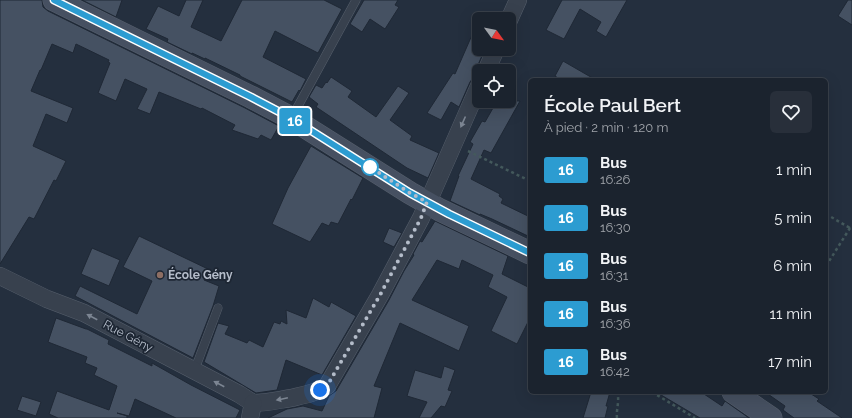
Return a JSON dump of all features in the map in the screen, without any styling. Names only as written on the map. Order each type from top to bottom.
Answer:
[{"type":"main road","points":[[54,0],[291,118],[410,193],[449,214],[528,252]]},
{"type":"main road","points":[[737,394],[771,418]]},
{"type":"street","points":[[513,12],[518,0]]},
{"type":"street","points":[[251,411],[264,403],[311,393],[327,386],[380,295],[421,218],[472,102]]},
{"type":"street","name":"Rue Gény","points":[[0,276],[47,299],[84,313],[239,394],[251,411]]},
{"type":"lane","points":[[291,118],[356,0]]},
{"type":"lane","points":[[193,370],[198,361],[218,308]]},
{"type":"path","points":[[453,144],[528,180]]},
{"type":"path","points":[[828,215],[851,228],[828,263]]},
{"type":"path","points":[[617,418],[616,412],[619,398],[618,394]]},
{"type":"path","points":[[655,394],[695,418]]},
{"type":"building","points":[[0,0],[42,0],[43,7],[48,11],[279,126],[271,140],[261,135],[258,139],[232,130],[235,125],[202,108],[201,109],[159,92],[150,114],[137,109],[147,89],[125,79],[116,101],[98,93],[110,63],[108,62],[109,60],[76,44],[73,53],[52,44],[31,91],[73,108],[67,123],[46,114],[33,146],[66,161],[56,181],[54,180],[34,219],[29,217],[0,264]]},
{"type":"building","points":[[82,0],[122,0],[116,17]]},
{"type":"building","points":[[186,0],[203,0],[191,27],[221,41],[242,0],[324,0],[342,9],[318,53],[275,31],[263,57],[306,79],[292,102],[205,58],[192,54],[167,42],[168,39],[146,29],[158,6],[179,16]]},
{"type":"building","points":[[364,0],[398,0],[395,5],[399,7],[385,29],[370,19],[362,32],[350,24]]},
{"type":"building","points":[[562,0],[627,0],[606,37],[596,31],[601,22],[580,9],[564,39],[546,30]]},
{"type":"building","points":[[848,0],[852,0],[852,25],[838,16]]},
{"type":"building","points":[[472,35],[472,56],[482,56],[478,64],[472,64],[472,79],[459,107],[451,102],[441,120],[427,113],[453,73],[455,74]]},
{"type":"building","points":[[563,61],[593,78],[558,78],[555,76]]},
{"type":"building","points":[[331,77],[352,91],[348,97],[376,117],[398,86],[409,93],[390,120],[412,136],[410,140],[439,153],[428,178],[407,168],[316,107],[318,104],[309,97],[316,85],[322,88]]},
{"type":"building","points":[[516,101],[520,101],[491,153],[484,150],[471,179],[500,194],[499,196],[503,199],[501,203],[528,216],[528,236],[450,201],[458,176],[473,144],[470,142],[482,121],[485,122],[493,108],[516,108]]},
{"type":"building","points":[[311,146],[363,178],[338,224],[331,222],[329,226],[322,223],[310,242],[272,224],[288,188]]},
{"type":"building","points":[[435,221],[508,256],[502,274],[528,287],[528,322],[517,344],[491,331],[507,297],[488,287],[493,275],[462,260],[459,269],[437,260],[412,300],[469,326],[459,351],[400,323],[374,386],[382,388],[374,418],[268,418],[287,409],[303,406],[322,411],[329,396],[336,391],[389,300],[414,255],[413,254],[420,241],[422,242]]},
{"type":"building","points":[[389,228],[402,233],[394,247],[383,242]]},
{"type":"building","points":[[139,236],[208,269],[204,280],[219,286],[193,358],[75,296],[80,286],[137,314],[152,281],[123,267]]},
{"type":"building","points":[[92,248],[120,260],[109,286],[81,274]]},
{"type":"building","points":[[313,298],[329,307],[331,302],[356,316],[322,375],[286,360],[277,390],[256,393],[204,362],[218,323],[229,326],[225,334],[247,343],[249,340],[263,347],[274,322],[280,324],[281,321],[287,324],[286,310],[306,318]]},
{"type":"building","points":[[56,318],[87,329],[109,340],[108,344],[152,366],[152,363],[240,410],[236,418],[176,418],[135,399],[129,416],[117,413],[127,416],[127,418],[58,418],[49,414],[57,391],[109,410],[117,386],[94,375],[97,368],[85,363],[87,357],[48,342]]},
{"type":"building","points":[[444,366],[455,370],[448,390],[452,391],[445,407],[441,406],[431,418],[419,418],[427,402],[407,396],[415,370],[441,378]]},
{"type":"building","points":[[590,394],[609,394],[605,418],[583,418]]},
{"type":"building","points":[[659,394],[704,394],[722,406],[725,401],[749,418],[700,418]]},
{"type":"building","points":[[768,394],[811,394],[819,399],[817,401],[842,418],[794,418],[783,410],[785,406]]},
{"type":"building","points":[[22,396],[41,402],[36,416],[17,410]]},
{"type":"bus line","name":"16","points":[[54,0],[291,118],[410,193],[449,214],[528,252]]},
{"type":"place","name":"École Gény","points":[[160,275]]},
{"type":"route","points":[[320,390],[327,386],[380,295],[421,218],[427,202],[410,193],[370,167]]}]
